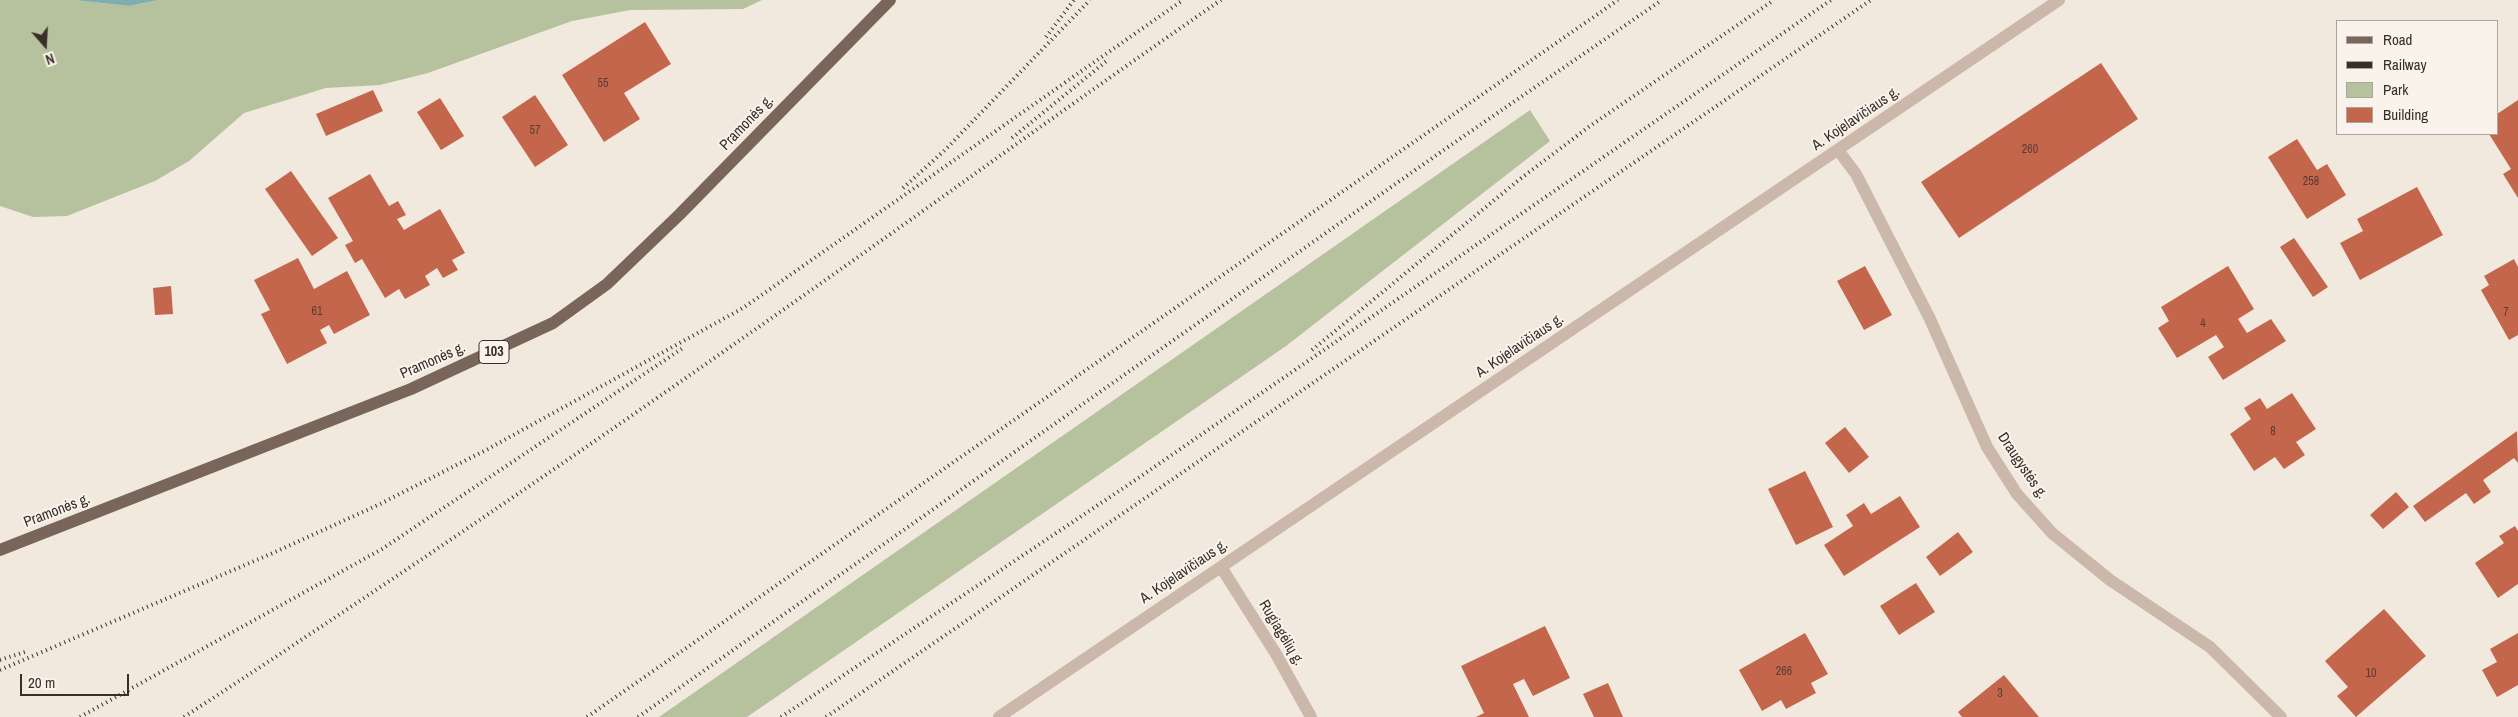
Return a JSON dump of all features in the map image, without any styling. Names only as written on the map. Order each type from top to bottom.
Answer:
[{"type":"main road","name":"Pramonės g.","points":[[0,550],[411,389],[553,323],[607,284],[679,215],[890,0]]},
{"type":"street","name":"A. Kojelavičiaus g.","points":[[999,717],[2059,0]]},
{"type":"street","name":"Draugystės g.","points":[[1838,150],[1856,174],[1930,319],[1987,447],[2017,494],[2052,532],[2110,580],[2210,647],[2281,717]]},
{"type":"street","name":"Rugiagėlių g.","points":[[1221,567],[1276,654],[1312,717]]},
{"type":"green space","points":[[0,0],[74,0],[129,6],[159,0],[762,0],[743,9],[630,10],[572,21],[428,73],[380,85],[326,88],[244,113],[189,161],[155,181],[67,216],[33,217],[0,206]]},
{"type":"green space","points":[[1530,110],[1550,141],[1286,346],[747,717],[659,717]]},
{"type":"water","points":[[74,0],[159,0],[129,6]]},
{"type":"building","points":[[645,22],[671,64],[624,93],[640,119],[604,142],[562,75]]},
{"type":"building","points":[[2101,63],[2138,119],[1959,238],[1921,182]]},
{"type":"building","points":[[373,90],[383,111],[326,136],[316,114]]},
{"type":"building","points":[[535,95],[568,145],[535,167],[502,117]]},
{"type":"building","points":[[440,98],[464,136],[441,150],[417,112]]},
{"type":"building","points":[[2518,100],[2518,198],[2503,174],[2511,169],[2490,135],[2498,135],[2498,113]]},
{"type":"building","points":[[2297,139],[2317,170],[2327,164],[2346,195],[2307,219],[2268,157]]},
{"type":"building","points":[[291,171],[338,238],[312,256],[265,189]]},
{"type":"building","points":[[370,174],[389,206],[398,201],[406,215],[397,219],[404,230],[440,209],[465,253],[452,260],[458,270],[443,278],[437,268],[425,276],[430,285],[405,299],[399,289],[385,298],[362,259],[355,263],[345,245],[353,241],[328,198]]},
{"type":"building","points":[[2417,187],[2443,235],[2360,280],[2340,243],[2363,231],[2357,219]]},
{"type":"building","points":[[2294,238],[2328,287],[2313,297],[2280,247]]},
{"type":"building","points":[[298,258],[314,289],[347,271],[370,315],[334,334],[329,325],[320,330],[327,343],[287,364],[261,314],[270,310],[254,280]]},
{"type":"building","points":[[2514,259],[2518,267],[2518,335],[2509,340],[2481,290],[2489,285],[2484,276]]},
{"type":"building","points":[[1865,266],[1892,315],[1864,330],[1837,281]]},
{"type":"building","points":[[2228,266],[2254,309],[2238,319],[2247,333],[2271,319],[2286,341],[2223,380],[2208,357],[2224,347],[2216,335],[2177,358],[2158,328],[2169,321],[2161,307]]},
{"type":"building","points":[[171,286],[173,314],[155,315],[153,288]]},
{"type":"building","points":[[2292,393],[2316,429],[2296,442],[2305,455],[2284,469],[2275,457],[2254,471],[2230,434],[2251,419],[2244,408],[2260,398],[2267,409]]},
{"type":"building","points":[[1845,427],[1869,457],[1849,473],[1825,443]]},
{"type":"building","points":[[2517,431],[2518,463],[2514,458],[2483,480],[2491,492],[2474,504],[2466,493],[2425,522],[2413,506]]},
{"type":"building","points":[[1805,471],[1833,527],[1796,545],[1768,489]]},
{"type":"building","points":[[2396,492],[2409,507],[2383,529],[2370,515]]},
{"type":"building","points":[[1900,496],[1920,527],[1844,576],[1824,545],[1853,526],[1846,515],[1864,503],[1871,514]]},
{"type":"building","points":[[2515,526],[2518,531],[2518,584],[2498,598],[2475,563],[2504,543],[2499,536]]},
{"type":"building","points":[[1958,532],[1973,552],[1940,576],[1926,557]]},
{"type":"building","points":[[1916,583],[1935,612],[1899,635],[1880,606]]},
{"type":"building","points":[[2384,609],[2426,656],[2356,717],[2337,696],[2348,687],[2325,661]]},
{"type":"building","points":[[1545,626],[1570,678],[1533,696],[1524,679],[1513,684],[1529,717],[1476,717],[1484,713],[1461,666]]},
{"type":"building","points":[[1805,633],[1828,674],[1811,683],[1816,693],[1786,709],[1781,700],[1762,711],[1739,670]]},
{"type":"building","points":[[2518,633],[2518,685],[2497,697],[2482,670],[2497,662],[2490,649]]},
{"type":"building","points":[[2004,675],[2039,717],[1962,717],[1958,712]]},
{"type":"building","points":[[1608,683],[1623,717],[1594,717],[1583,694]]},
{"type":"railway","points":[[1046,37],[1074,0]]},
{"type":"railway","points":[[903,188],[945,150],[1090,0]]},
{"type":"railway","points":[[0,670],[273,553],[380,504],[488,449],[743,308],[1183,0]]},
{"type":"railway","points":[[184,717],[637,412],[1221,0]]},
{"type":"railway","points":[[587,717],[1618,0]]},
{"type":"railway","points":[[638,717],[1448,147],[1662,0]]},
{"type":"railway","points":[[1312,350],[1520,179],[1590,126],[1774,0]]},
{"type":"railway","points":[[781,717],[1134,481],[1831,0]]},
{"type":"railway","points":[[826,717],[1871,0]]},
{"type":"railway","points":[[1012,138],[1109,59]]},
{"type":"railway","points":[[80,717],[382,549],[683,348]]},
{"type":"railway","points":[[0,660],[28,651]]}]
